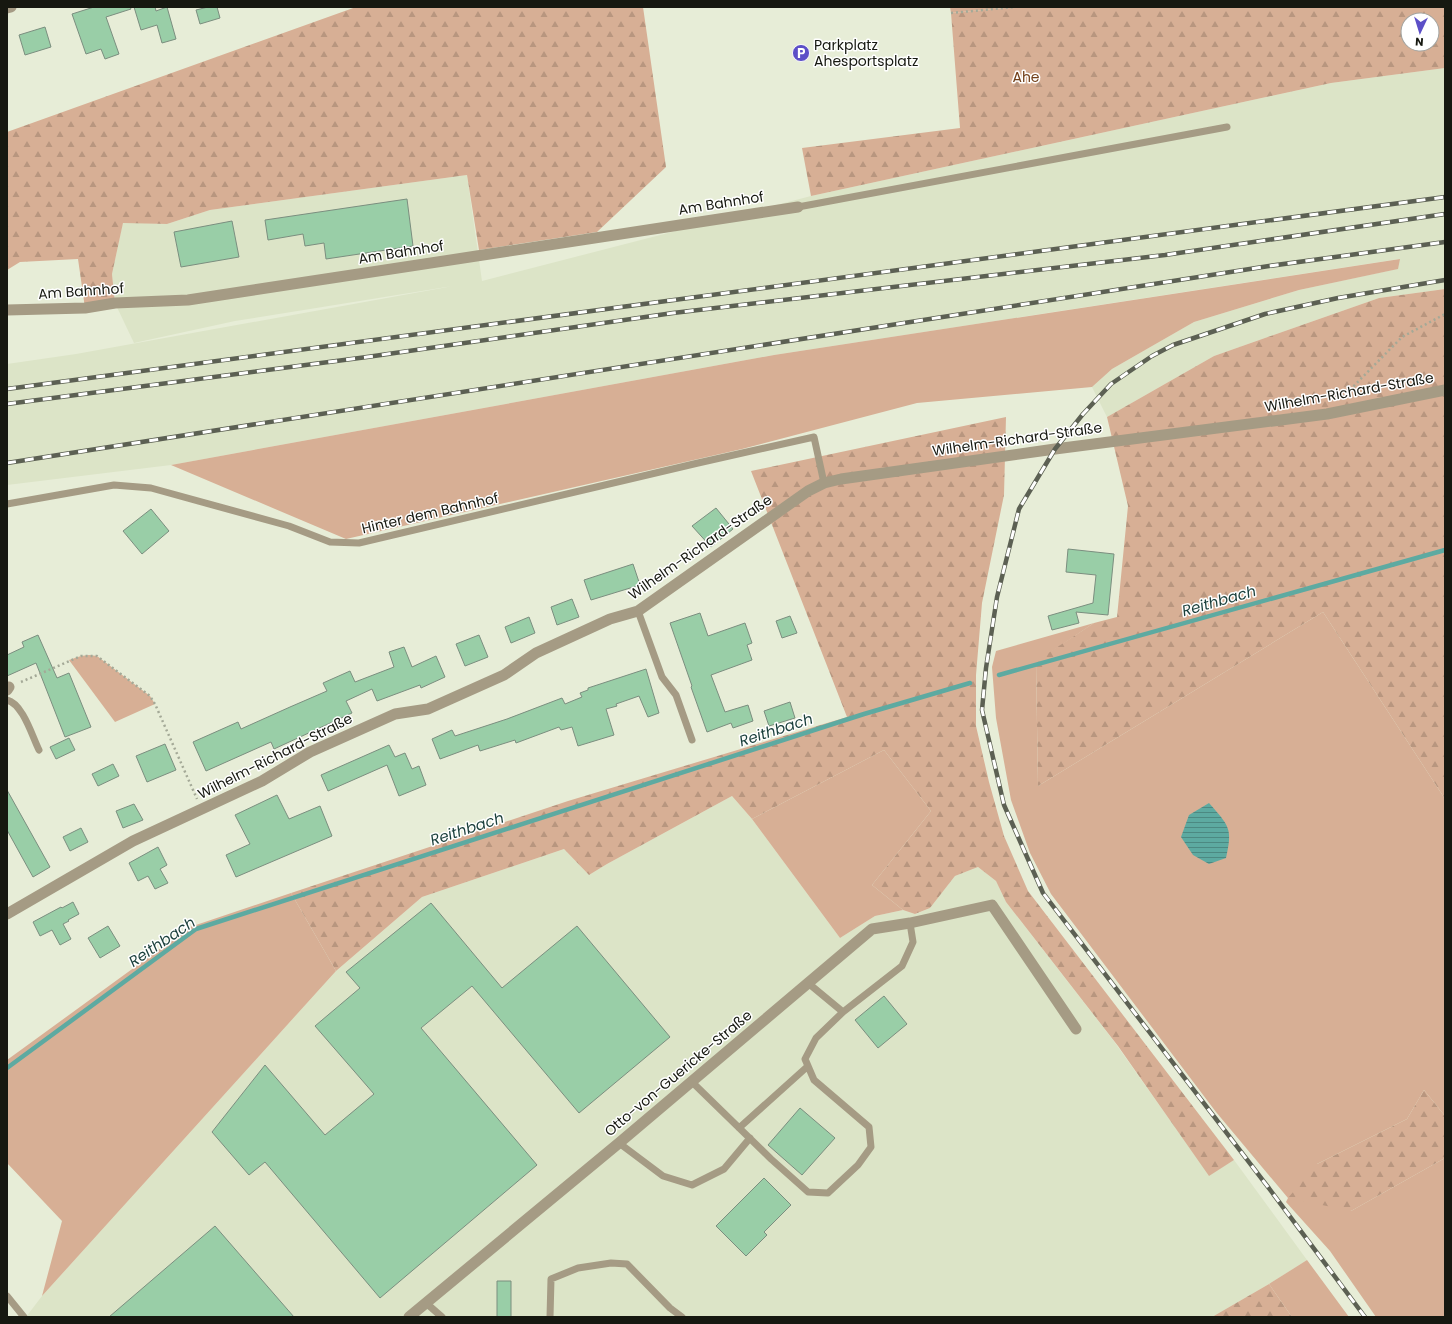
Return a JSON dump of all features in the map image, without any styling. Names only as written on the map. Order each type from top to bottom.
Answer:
[{"type":"street","name":"Am Bahnhof","points":[[7,310],[85,308],[114,303],[188,300],[798,207]]},
{"type":"street","name":"Wilhelm-Richard-Straße","points":[[7,914],[133,841],[262,781],[310,752],[395,714],[428,709],[504,675],[536,653],[610,619],[638,611],[808,491],[824,483],[840,479],[1055,449],[1327,414],[1445,390]]},
{"type":"street","name":"Otto-von-Guericke-Straße","points":[[409,1317],[619,1143],[872,929],[910,923],[992,905],[1076,1029]]},
{"type":"lane","points":[[798,207],[1227,128]]},
{"type":"lane","name":"Hinter dem Bahnhof","points":[[7,504],[114,485],[151,488],[290,526],[330,542],[359,543],[814,437],[824,483]]},
{"type":"lane","points":[[638,611],[662,677],[676,696],[692,740]]},
{"type":"lane","points":[[7,700],[12,701],[20,709],[39,750]]},
{"type":"lane","points":[[691,1081],[771,1159],[808,1192],[828,1193],[858,1165],[871,1147],[869,1127],[814,1080],[805,1059],[816,1038],[843,1012],[902,966],[913,942],[910,923]]},
{"type":"lane","points":[[808,983],[843,1012]]},
{"type":"lane","points":[[740,1128],[808,1066]]},
{"type":"lane","points":[[619,1143],[663,1176],[692,1186],[724,1169],[750,1138]]},
{"type":"lane","points":[[550,1317],[551,1279],[578,1268],[611,1263],[628,1264],[670,1308],[682,1317]]},
{"type":"lane","points":[[7,1296],[24,1317]]},
{"type":"lane","points":[[426,1303],[442,1317]]},
{"type":"path","points":[[951,13],[1015,7]]},
{"type":"path","points":[[1327,414],[1402,337],[1445,314]]},
{"type":"path","points":[[8,688],[69,660],[81,656],[97,656],[150,696],[155,704],[202,810]]},
{"type":"shaded area","points":[[1445,68],[1445,289],[1379,298],[1214,356],[1107,417],[1092,387],[1112,369],[1194,322],[1299,290],[1397,269],[1399,259],[774,355],[171,465],[7,485],[7,364],[76,354],[453,286],[235,321],[134,343],[115,303],[112,274],[123,222],[167,224],[210,210],[467,175],[482,281],[811,196],[1331,83]]},
{"type":"shaded area","points":[[732,796],[752,819],[840,938],[875,916],[903,910],[916,914],[930,908],[955,876],[978,867],[996,881],[1006,902],[1113,1040],[1209,1175],[1234,1160],[1307,1260],[1212,1317],[26,1317],[42,1296],[336,971],[422,897],[564,849],[589,875]]},
{"type":"green space","points":[[356,7],[643,7],[666,167],[597,232],[479,250],[467,175],[210,210],[167,224],[123,223],[112,274],[115,303],[85,308],[78,259],[20,262],[7,270],[7,132]]},
{"type":"green space","points":[[950,7],[1015,7],[951,13]]},
{"type":"green space","name":"Ahe","points":[[1015,7],[1445,7],[1445,68],[1331,83],[811,196],[802,148],[960,128],[951,13]]},
{"type":"green space","points":[[1400,259],[1398,269],[1299,290],[1194,322],[1112,369],[1092,387],[917,403],[742,449],[346,539],[171,465],[774,355]]},
{"type":"green space","points":[[1445,289],[1445,799],[1323,612],[1038,786],[1036,661],[1094,623],[1117,617],[1128,506],[1107,417],[1214,356],[1379,298]]},
{"type":"green space","points":[[1006,417],[1004,495],[982,603],[976,675],[976,726],[989,782],[1004,836],[1028,891],[1234,1160],[1209,1176],[1118,1046],[1006,902],[996,881],[978,867],[955,876],[930,908],[915,914],[903,910],[872,885],[931,811],[884,750],[752,819],[732,796],[589,875],[564,849],[422,897],[336,971],[291,893],[568,801],[847,717],[751,471]]},
{"type":"green space","points":[[1323,612],[1445,799],[1445,1116],[1424,1090],[1407,1119],[1317,1164],[1351,1211],[1445,1158],[1445,1317],[1376,1317],[1330,1251],[1286,1202],[1288,1198],[1216,1112],[1051,894],[1030,853],[1011,800],[996,718],[992,667],[996,651],[1094,623],[1036,662],[1038,786]]},
{"type":"green space","points":[[89,655],[97,656],[150,696],[155,704],[115,722],[69,660]]},
{"type":"green space","points":[[884,750],[931,811],[872,885],[903,910],[875,916],[840,938],[752,819]]},
{"type":"green space","points":[[291,893],[336,971],[42,1296],[62,1221],[7,1163],[7,1060],[190,927]]},
{"type":"green space","points":[[1424,1090],[1445,1116],[1445,1158],[1351,1211],[1288,1198],[1317,1164],[1407,1119]]},
{"type":"green space","points":[[1307,1260],[1349,1317],[1292,1317],[1269,1284]]},
{"type":"green space","points":[[1269,1284],[1292,1317],[1212,1317]]},
{"type":"water","points":[[1209,803],[1228,828],[1229,840],[1226,858],[1209,864],[1193,855],[1181,837],[1189,815]]},
{"type":"building","points":[[94,7],[130,7],[131,9],[106,17],[119,54],[105,59],[101,49],[86,54],[72,14]]},
{"type":"building","points":[[134,7],[155,7],[156,11],[167,7],[176,39],[162,43],[157,25],[141,30]]},
{"type":"building","points":[[208,7],[217,7],[220,18],[200,24],[196,10]]},
{"type":"building","points":[[45,27],[51,47],[25,55],[19,35]]},
{"type":"building","points":[[407,199],[413,246],[326,259],[324,243],[305,246],[303,234],[268,240],[265,220]]},
{"type":"building","points":[[232,221],[239,257],[181,267],[174,232]]},
{"type":"building","points":[[716,508],[733,529],[711,547],[692,526]]},
{"type":"building","points":[[151,509],[169,531],[142,554],[123,531]]},
{"type":"building","points":[[1068,549],[1114,554],[1108,615],[1076,612],[1079,623],[1052,630],[1048,616],[1093,603],[1096,575],[1066,572]]},
{"type":"building","points":[[633,564],[640,585],[591,600],[584,580]]},
{"type":"building","points":[[572,599],[579,617],[557,625],[551,607]]},
{"type":"building","points":[[700,613],[708,636],[745,623],[752,643],[747,645],[752,660],[711,675],[725,712],[748,705],[753,721],[733,728],[731,723],[707,732],[670,623]]},
{"type":"building","points":[[790,616],[797,633],[782,638],[776,621]]},
{"type":"building","points":[[529,617],[535,633],[511,643],[505,627]]},
{"type":"building","points":[[38,635],[57,678],[69,673],[91,727],[65,737],[36,663],[7,676],[7,655],[24,647],[22,642]]},
{"type":"building","points":[[479,635],[488,657],[465,666],[456,644]]},
{"type":"building","points":[[404,647],[412,667],[436,656],[445,677],[421,688],[420,685],[377,701],[372,689],[346,701],[352,713],[274,749],[271,742],[206,771],[193,742],[238,722],[241,729],[327,691],[323,683],[350,671],[355,682],[394,667],[389,652]]},
{"type":"building","points":[[646,669],[659,713],[648,717],[639,696],[616,704],[617,706],[606,709],[614,735],[578,746],[572,727],[561,730],[559,727],[516,743],[515,740],[480,751],[478,745],[440,759],[432,739],[452,730],[455,736],[507,719],[562,698],[565,704],[582,697],[580,693],[588,690],[588,688]]},
{"type":"building","points":[[790,702],[795,718],[769,726],[764,711]]},
{"type":"building","points":[[69,738],[75,750],[56,759],[50,747]]},
{"type":"building","points":[[165,744],[176,770],[147,782],[136,756]]},
{"type":"building","points":[[389,745],[395,757],[405,753],[412,769],[419,766],[426,785],[399,796],[387,765],[328,791],[321,775]]},
{"type":"building","points":[[113,764],[119,776],[98,786],[92,774]]},
{"type":"building","points":[[7,790],[50,867],[33,877],[7,830]]},
{"type":"building","points":[[277,795],[289,819],[320,806],[332,836],[236,877],[226,855],[250,844],[235,815]]},
{"type":"building","points":[[134,804],[143,820],[123,828],[116,811]]},
{"type":"building","points":[[81,828],[88,842],[70,851],[63,837]]},
{"type":"building","points":[[158,847],[167,865],[160,869],[168,883],[155,889],[148,876],[138,881],[129,863]]},
{"type":"building","points":[[73,902],[79,914],[63,924],[71,939],[60,945],[52,930],[40,936],[33,922]]},
{"type":"building","points":[[431,903],[502,988],[577,926],[670,1037],[579,1113],[472,986],[421,1028],[537,1165],[380,1298],[265,1162],[249,1175],[212,1132],[265,1065],[325,1135],[374,1094],[315,1026],[360,988],[346,972]]},
{"type":"building","points":[[108,926],[120,946],[100,958],[88,938]]},
{"type":"building","points":[[884,996],[907,1024],[878,1048],[855,1020]]},
{"type":"building","points":[[800,1108],[835,1138],[802,1175],[768,1145]]},
{"type":"building","points":[[764,1178],[791,1205],[764,1232],[767,1235],[746,1256],[716,1226]]},
{"type":"building","points":[[215,1226],[294,1317],[109,1317]]},
{"type":"building","points":[[497,1281],[511,1281],[511,1317],[497,1317]]},
{"type":"waterway","name":"Reithbach","points":[[999,675],[1445,550]]},
{"type":"waterway","name":"Reithbach","points":[[7,1068],[196,929],[864,714],[970,683]]},
{"type":"railway","points":[[7,389],[1445,197]]},
{"type":"railway","points":[[7,404],[367,357],[673,313],[1165,255],[1445,214]]},
{"type":"railway","points":[[7,463],[1269,266],[1445,242]]},
{"type":"railway","points":[[1365,1317],[1271,1191],[1043,893],[1004,805],[982,710],[986,668],[997,597],[1019,509],[1055,449],[1083,414],[1111,384],[1152,356],[1173,345],[1265,314],[1338,298],[1445,280]]},
{"type":"place","name":"Parkplatz Ahesportsplatz","points":[[801,53]]}]
